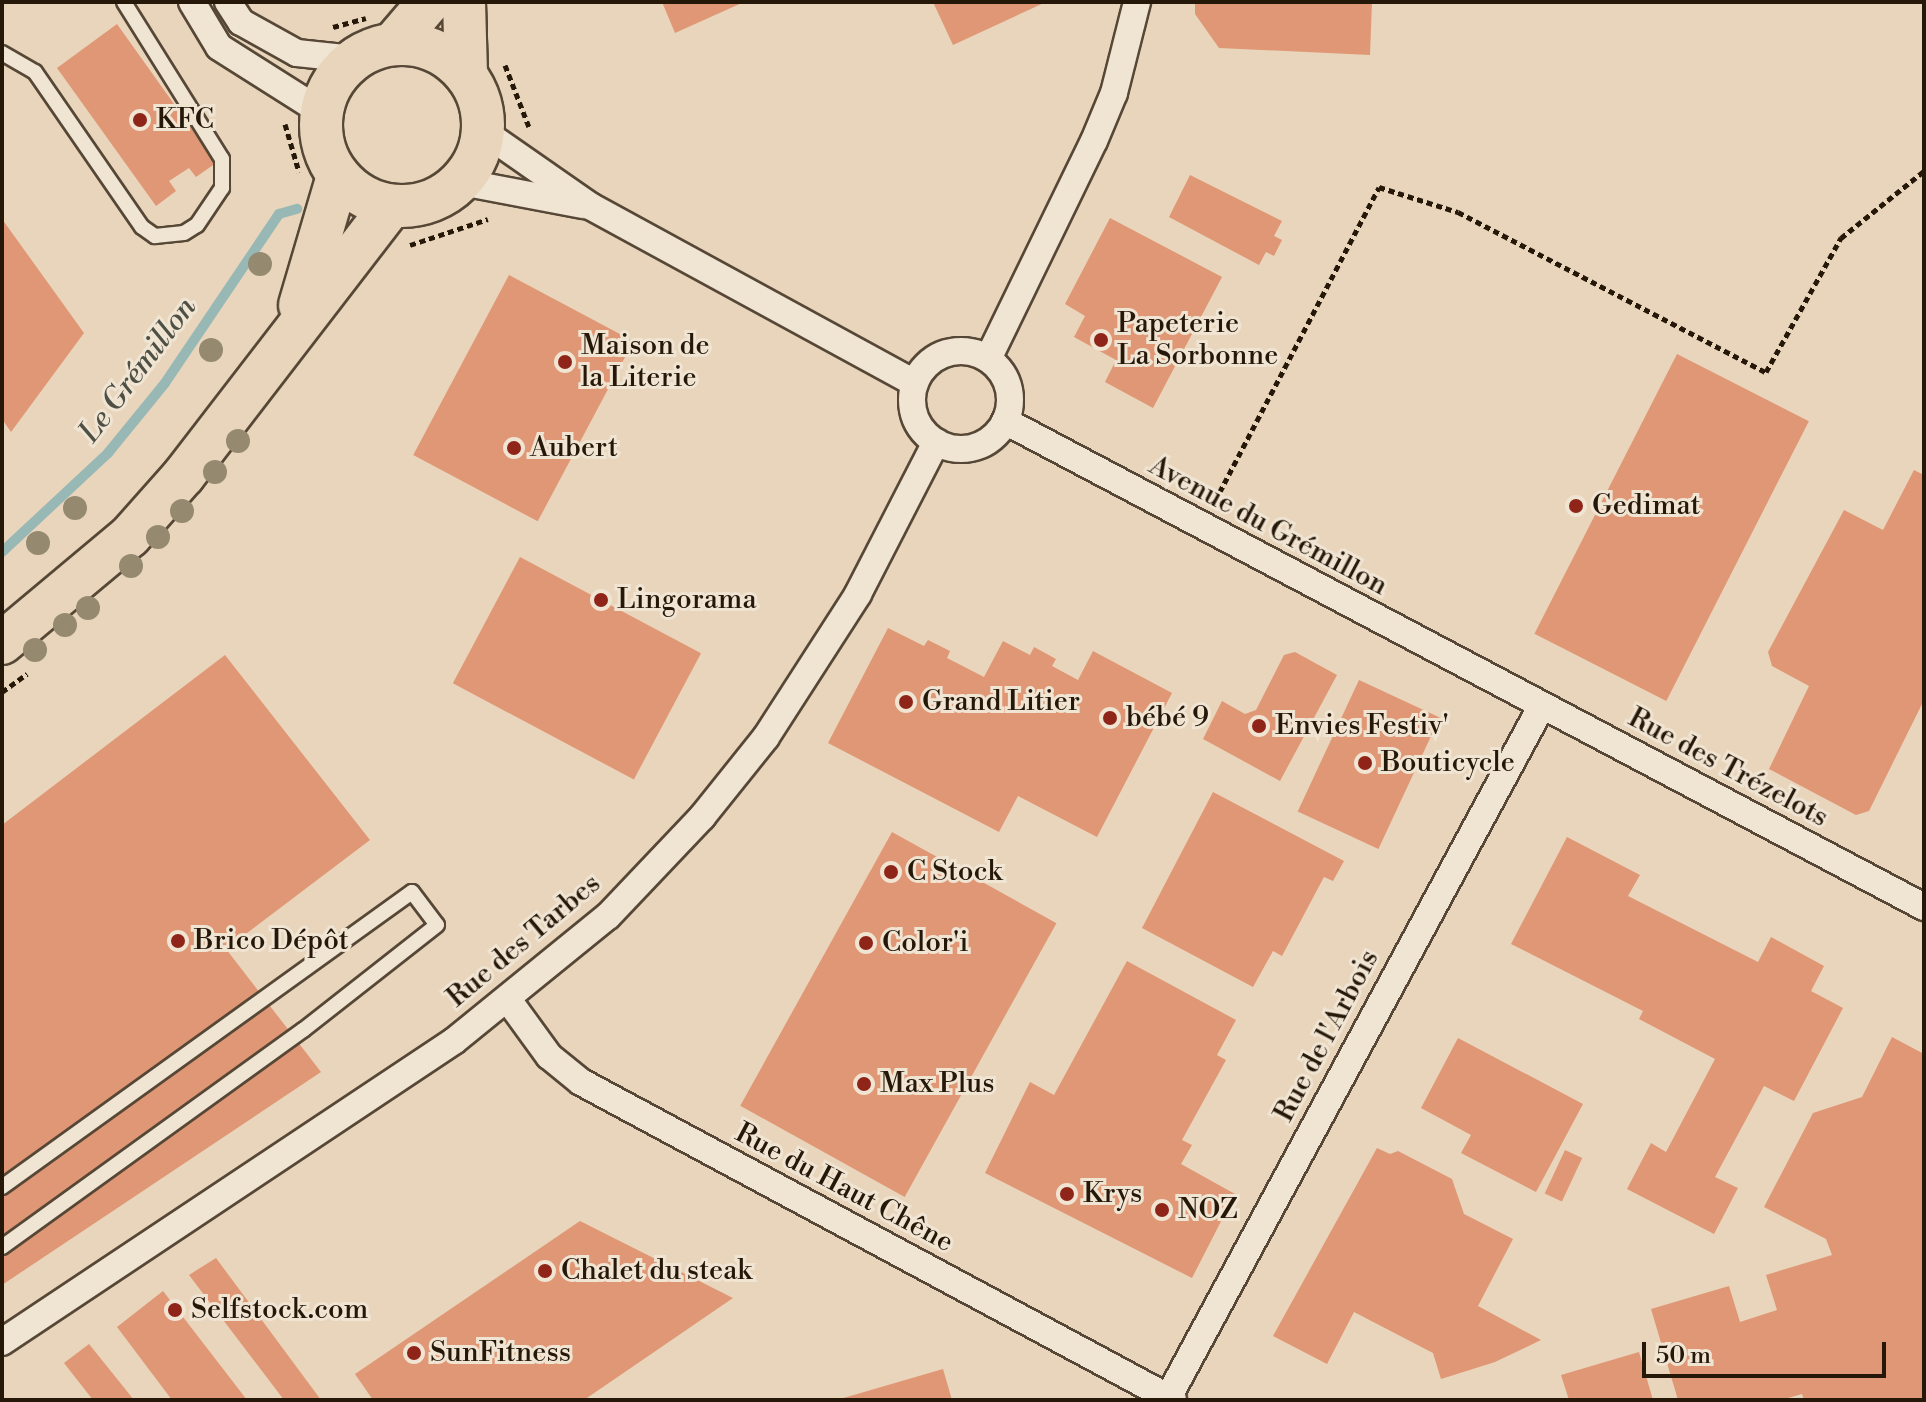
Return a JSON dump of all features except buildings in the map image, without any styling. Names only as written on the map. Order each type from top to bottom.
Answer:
[{"type":"main road","points":[[291,333],[327,156],[302,113],[382,30],[429,2]]},
{"type":"main road","points":[[320,181],[391,206],[441,197],[461,182],[476,161],[484,132],[481,102],[484,67],[464,2]]},
{"type":"main road","points":[[382,30],[446,56],[484,67]]},
{"type":"main road","points":[[2,643],[130,536],[184,475],[391,206]]},
{"type":"street","points":[[192,2],[219,47],[302,113]]},
{"type":"street","points":[[228,2],[241,22],[297,53],[354,59]]},
{"type":"street","points":[[988,359],[1094,141],[1114,93],[1137,2]]},
{"type":"street","points":[[484,132],[590,206],[915,383]]},
{"type":"street","points":[[461,182],[590,206]]},
{"type":"street","points":[[960,351],[988,359],[999,368],[1010,394],[1005,421],[975,446],[951,448],[936,442],[915,416],[915,383],[923,370],[946,353],[960,351]]},
{"type":"street","name":"Avenue du Grémillon","points":[[1005,421],[1502,686]]},
{"type":"street","name":"Rue des Tarbes","points":[[2,1342],[509,1001],[608,916],[702,817],[766,737],[858,594],[936,442]]},
{"type":"street","name":"Rue des Trézelots","points":[[1502,686],[1924,907]]},
{"type":"street","name":"Rue de l'Arbois","points":[[1171,1398],[1541,707]]},
{"type":"street","name":"Rue du Haut Chêne","points":[[509,1001],[549,1056],[581,1082],[1171,1398]]},
{"type":"lane","points":[[2,53],[35,72],[142,227],[155,236],[184,233],[197,225],[222,188],[222,159],[215,139],[124,2]]},
{"type":"lane","points":[[2,1187],[412,892],[437,925],[303,1030],[2,1247]]},
{"type":"path","points":[[318,30],[382,30]]},
{"type":"path","points":[[484,67],[534,141]]},
{"type":"path","points":[[302,113],[320,181]]},
{"type":"path","points":[[1202,527],[1379,187],[1395,188],[1458,212],[1766,372],[1841,238],[1924,171]]},
{"type":"path","points":[[399,248],[502,214]]},
{"type":"waterway","name":"Le Grémillon","points":[[2,552],[108,453],[165,383],[279,214],[297,209]]},
{"type":"place","name":"KFC","points":[[140,120]]},
{"type":"place","name":"Papeterie La Sorbonne","points":[[1101,340]]},
{"type":"place","name":"Maison de la Literie","points":[[565,362]]},
{"type":"place","name":"Aubert","points":[[514,448]]},
{"type":"place","name":"Gedimat","points":[[1576,506]]},
{"type":"place","name":"Lingorama","points":[[601,600]]},
{"type":"place","name":"Grand Litier","points":[[906,702]]},
{"type":"place","name":"bébé 9","points":[[1110,718]]},
{"type":"place","name":"Envies Festiv'","points":[[1259,726]]},
{"type":"place","name":"Bouticycle","points":[[1365,763]]},
{"type":"place","name":"C Stock","points":[[891,872]]},
{"type":"place","name":"Brico Dépôt","points":[[178,941]]},
{"type":"place","name":"Color'i","points":[[866,943]]},
{"type":"place","name":"Max Plus","points":[[864,1084]]},
{"type":"place","name":"Krys","points":[[1067,1194]]},
{"type":"place","name":"NOZ","points":[[1162,1210]]},
{"type":"place","name":"Chalet du steak","points":[[545,1271]]},
{"type":"place","name":"Selfstock.com","points":[[175,1310]]},
{"type":"place","name":"SunFitness","points":[[414,1353]]}]
